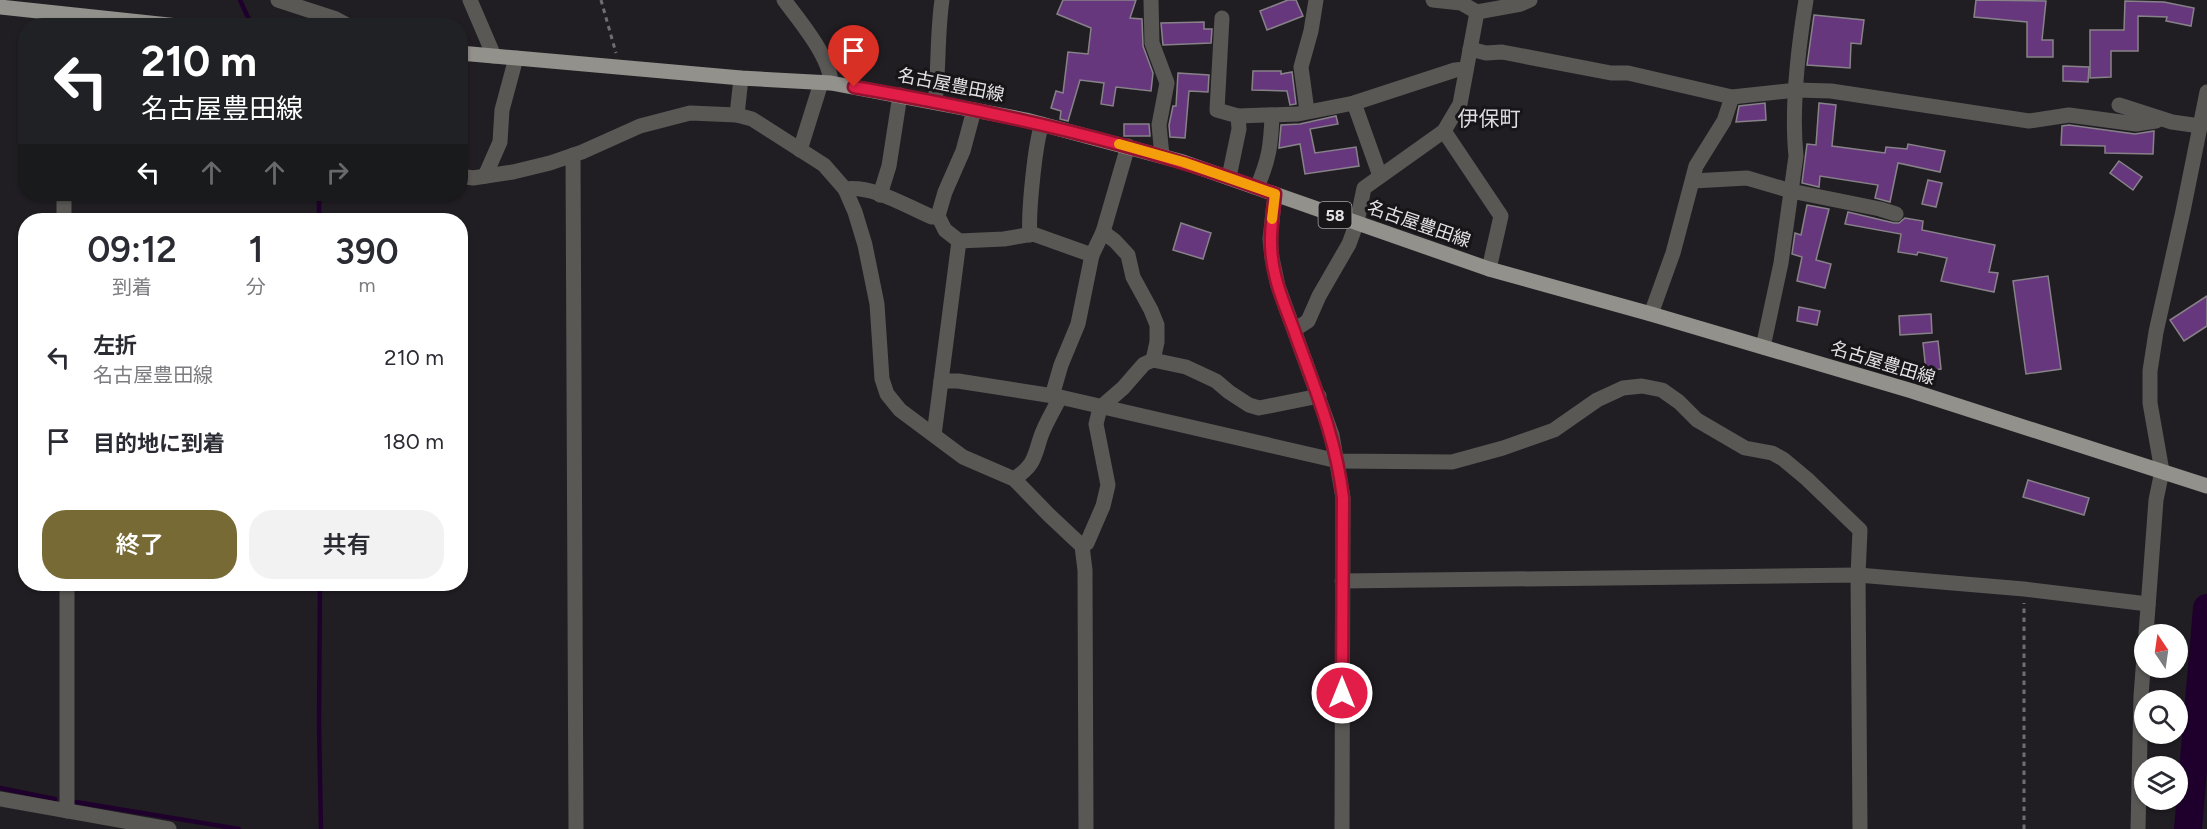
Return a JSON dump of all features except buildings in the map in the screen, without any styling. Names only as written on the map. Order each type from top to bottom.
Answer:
[{"type":"main road","points":[[0,7],[41,6],[55,18]]},
{"type":"main road","name":"名古屋豊田線","points":[[468,54],[741,78],[826,83],[900,95],[1042,124],[1128,146],[1229,177],[1489,269],[1912,391],[2207,486]]},
{"type":"street","points":[[278,0],[333,18]]},
{"type":"street","points":[[470,0],[494,56]]},
{"type":"street","points":[[784,0],[810,36],[831,73],[800,150]]},
{"type":"street","points":[[935,102],[942,0]]},
{"type":"street","points":[[1151,0],[1152,43],[1167,83],[1159,125],[1162,156]]},
{"type":"street","points":[[1307,111],[1300,67],[1311,31],[1316,0]]},
{"type":"street","points":[[1433,0],[1461,3],[1477,12],[1521,4],[1530,0]]},
{"type":"street","points":[[1764,347],[1781,262],[1796,156],[1797,90],[1806,0]]},
{"type":"street","points":[[1294,330],[1308,321],[1319,296],[1349,244],[1357,222],[1364,188],[1444,131],[1460,104],[1477,12]]},
{"type":"street","points":[[1222,18],[1217,110],[1238,116],[1298,114],[1354,103],[1455,70],[1466,69]]},
{"type":"street","points":[[1470,49],[1486,53],[1502,52],[1611,73],[1628,73],[1732,97],[1797,90],[1831,91],[2029,121],[2068,115],[2136,124],[2156,121],[2159,118]]},
{"type":"street","points":[[485,176],[500,142],[502,110],[516,58]]},
{"type":"street","points":[[737,115],[741,78]]},
{"type":"street","points":[[2147,624],[2156,500],[2162,471],[2150,403],[2150,371],[2156,332],[2207,92]]},
{"type":"street","points":[[880,195],[889,166],[900,95]]},
{"type":"street","points":[[1651,314],[1673,254],[1696,166],[1724,121],[1732,97]]},
{"type":"street","points":[[1354,103],[1380,176]]},
{"type":"street","points":[[2119,105],[2159,118],[2200,126]]},
{"type":"street","points":[[974,110],[963,151],[945,192],[938,216],[945,230],[959,241],[1004,240],[1033,234],[1092,255]]},
{"type":"street","points":[[468,176],[513,172],[573,155],[639,126],[690,113],[737,115],[752,119],[824,165],[845,189],[865,245],[877,304],[882,380],[887,394],[900,410],[963,457],[1014,478],[1082,546],[1085,570],[1086,829]]},
{"type":"street","points":[[1257,187],[1267,165],[1272,115]]},
{"type":"street","points":[[1229,177],[1239,129],[1238,116]]},
{"type":"street","points":[[1030,235],[1035,166],[1042,124]]},
{"type":"street","points":[[1444,131],[1501,216],[1489,269]]},
{"type":"street","points":[[1014,478],[1028,470],[1056,396],[1061,366],[1078,324],[1092,255],[1103,232],[1128,146]]},
{"type":"street","points":[[573,155],[576,829]]},
{"type":"street","points":[[1693,181],[1747,178],[1791,191],[1880,208],[1896,214]]},
{"type":"street","points":[[845,189],[856,188],[880,195],[932,217],[938,216]]},
{"type":"street","points":[[1275,194],[1270,239],[1278,286],[1332,435],[1343,498],[1342,829]]},
{"type":"street","points":[[1103,232],[1128,255],[1133,277],[1157,325],[1157,342],[1153,360]]},
{"type":"street","points":[[934,435],[959,241]]},
{"type":"street","points":[[1082,546],[1087,543],[1103,506],[1108,485],[1096,431],[1100,408],[1123,388],[1144,364],[1153,360],[1186,367],[1216,381],[1249,405],[1259,408],[1318,396]]},
{"type":"street","points":[[941,381],[958,381],[1056,396],[1100,408],[1338,460],[1452,462],[1503,448],[1554,430],[1597,400],[1623,388],[1642,386],[1662,390],[1679,402],[1696,420],[1745,448],[1772,453],[1783,459],[1807,478],[1860,530],[1858,574],[1860,829]]},
{"type":"street","points":[[1342,580],[1858,574],[2024,589],[2148,604]]},
{"type":"street","points":[[67,811],[68,591]]},
{"type":"street","points":[[2138,829],[2142,678]]},
{"type":"street","points":[[0,799],[169,829]]},
{"type":"path","points":[[601,0],[620,66]]},
{"type":"path","points":[[2024,589],[2024,829]]},
{"type":"waterway","points":[[240,0],[248,18]]},
{"type":"waterway","points":[[319,201],[319,213]]},
{"type":"waterway","points":[[320,591],[321,829]]},
{"type":"waterway","points":[[2188,829],[2207,608]]},
{"type":"waterway","points":[[0,788],[55,799]]},
{"type":"waterway","points":[[76,802],[239,829]]},
{"type":"slow traffic","points":[[1119,144],[1183,162],[1275,194],[1272,219]]},
{"type":"district","name":"伊保町","points":[[1489,118]]},
{"type":"route","points":[[854,87],[1026,120],[1183,162],[1275,194],[1270,239],[1278,286],[1332,435],[1341,481],[1343,498],[1342,693]]}]
